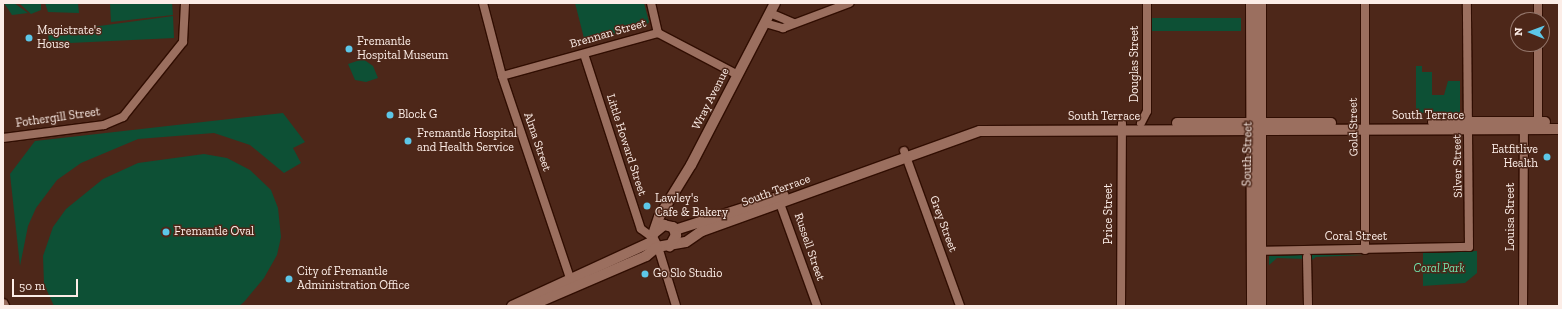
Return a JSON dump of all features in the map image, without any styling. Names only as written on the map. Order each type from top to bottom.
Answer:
[{"type":"main road","name":"South Street","points":[[1251,3],[1257,126]]},
{"type":"main road","name":"South Street","points":[[1252,306],[1256,251],[1260,3]]},
{"type":"main road","name":"South Street","points":[[1256,251],[1260,306]]},
{"type":"street","name":"Fothergill Street","points":[[3,138],[104,124],[123,117],[183,42],[185,3]]},
{"type":"street","name":"Alma Street","points":[[483,3],[502,76],[571,283]]},
{"type":"street","points":[[651,3],[658,32]]},
{"type":"street","name":"Wray Avenue","points":[[655,241],[659,217],[669,206],[775,3]]},
{"type":"street","points":[[765,23],[783,28],[849,3]]},
{"type":"street","name":"Douglas Street","points":[[1141,123],[1148,104],[1147,3]]},
{"type":"street","name":"Gold Street","points":[[1365,3],[1365,250]]},
{"type":"street","name":"Silver Street","points":[[1460,249],[1471,243],[1467,3]]},
{"type":"street","points":[[770,13],[794,23]]},
{"type":"street","name":"Brennan Street","points":[[502,76],[658,32],[738,75]]},
{"type":"street","points":[[1538,52],[1538,125]]},
{"type":"street","name":"Little Howard Street","points":[[584,54],[641,229],[655,241]]},
{"type":"street","name":"South Terrace","points":[[779,200],[673,227],[660,227],[655,241],[670,246],[779,200],[905,154],[980,131],[1122,126],[1468,126],[1538,125],[1559,122]]},
{"type":"street","name":"South Terrace","points":[[1122,126],[1141,123],[1257,126]]},
{"type":"street","name":"South Terrace","points":[[1468,126],[1524,129],[1538,125],[1559,129]]},
{"type":"street","name":"Price Street","points":[[1121,306],[1122,126]]},
{"type":"street","name":"Louisa Street","points":[[1523,306],[1524,129]]},
{"type":"street","name":"Grey Street","points":[[905,154],[960,306]]},
{"type":"street","name":"Russell Street","points":[[779,200],[817,306]]},
{"type":"street","points":[[669,206],[673,227],[670,246]]},
{"type":"street","points":[[512,306],[646,256],[655,241]]},
{"type":"street","points":[[655,241],[676,306]]},
{"type":"street","name":"Coral Street","points":[[1256,251],[1460,249]]},
{"type":"street","points":[[1307,257],[1308,306]]},
{"type":"street","points":[[530,306],[571,283]]},
{"type":"green space","points":[[4,3],[14,3],[28,13],[12,15]]},
{"type":"green space","points":[[19,3],[41,3],[41,10],[31,14]]},
{"type":"green space","points":[[45,3],[78,3],[79,13],[48,12]]},
{"type":"green space","points":[[110,3],[172,3],[173,15],[111,22]]},
{"type":"green space","points":[[575,3],[644,3],[649,22],[646,27],[585,42]]},
{"type":"green space","points":[[173,16],[174,38],[49,44],[48,33]]},
{"type":"green space","points":[[1151,18],[1241,18],[1241,31],[1151,31]]},
{"type":"green space","points":[[363,59],[373,66],[378,78],[366,82],[355,80],[348,64]]},
{"type":"green space","points":[[1416,66],[1422,66],[1422,72],[1432,72],[1432,95],[1444,95],[1448,81],[1460,81],[1460,113],[1416,113]]},
{"type":"green space","points":[[283,113],[305,142],[293,148],[301,163],[284,173],[250,145],[214,133],[138,139],[81,163],[57,180],[36,208],[28,226],[20,266],[10,174],[35,141]]},
{"type":"green space","name":"Fremantle Oval","points":[[204,154],[227,158],[250,170],[271,190],[278,208],[281,237],[277,255],[264,278],[244,302],[239,306],[54,306],[44,284],[43,256],[53,227],[66,209],[103,179],[138,163]]},
{"type":"green space","name":"Coral Park","points":[[1477,251],[1477,273],[1465,283],[1423,286],[1423,253]]},
{"type":"green space","points":[[1269,254],[1305,254],[1305,259],[1277,258],[1269,265]]},
{"type":"green space","points":[[1309,254],[1365,255],[1316,257],[1311,261]]},
{"type":"place","name":"Magistrate's House","points":[[29,38]]},
{"type":"place","name":"Fremantle Hospital Museum","points":[[349,49]]},
{"type":"place","name":"Block G","points":[[390,115]]},
{"type":"place","name":"Fremantle Hospital and Health Service","points":[[408,141]]},
{"type":"place","name":"Eatfitlive Health","points":[[1547,157]]},
{"type":"place","name":"Lawley's Cafe & Bakery","points":[[647,206]]},
{"type":"place","name":"Fremantle Oval","points":[[166,232]]},
{"type":"place","name":"Go Slo Studio","points":[[645,274]]},
{"type":"place","name":"City of Fremantle Administration Office","points":[[289,279]]}]
